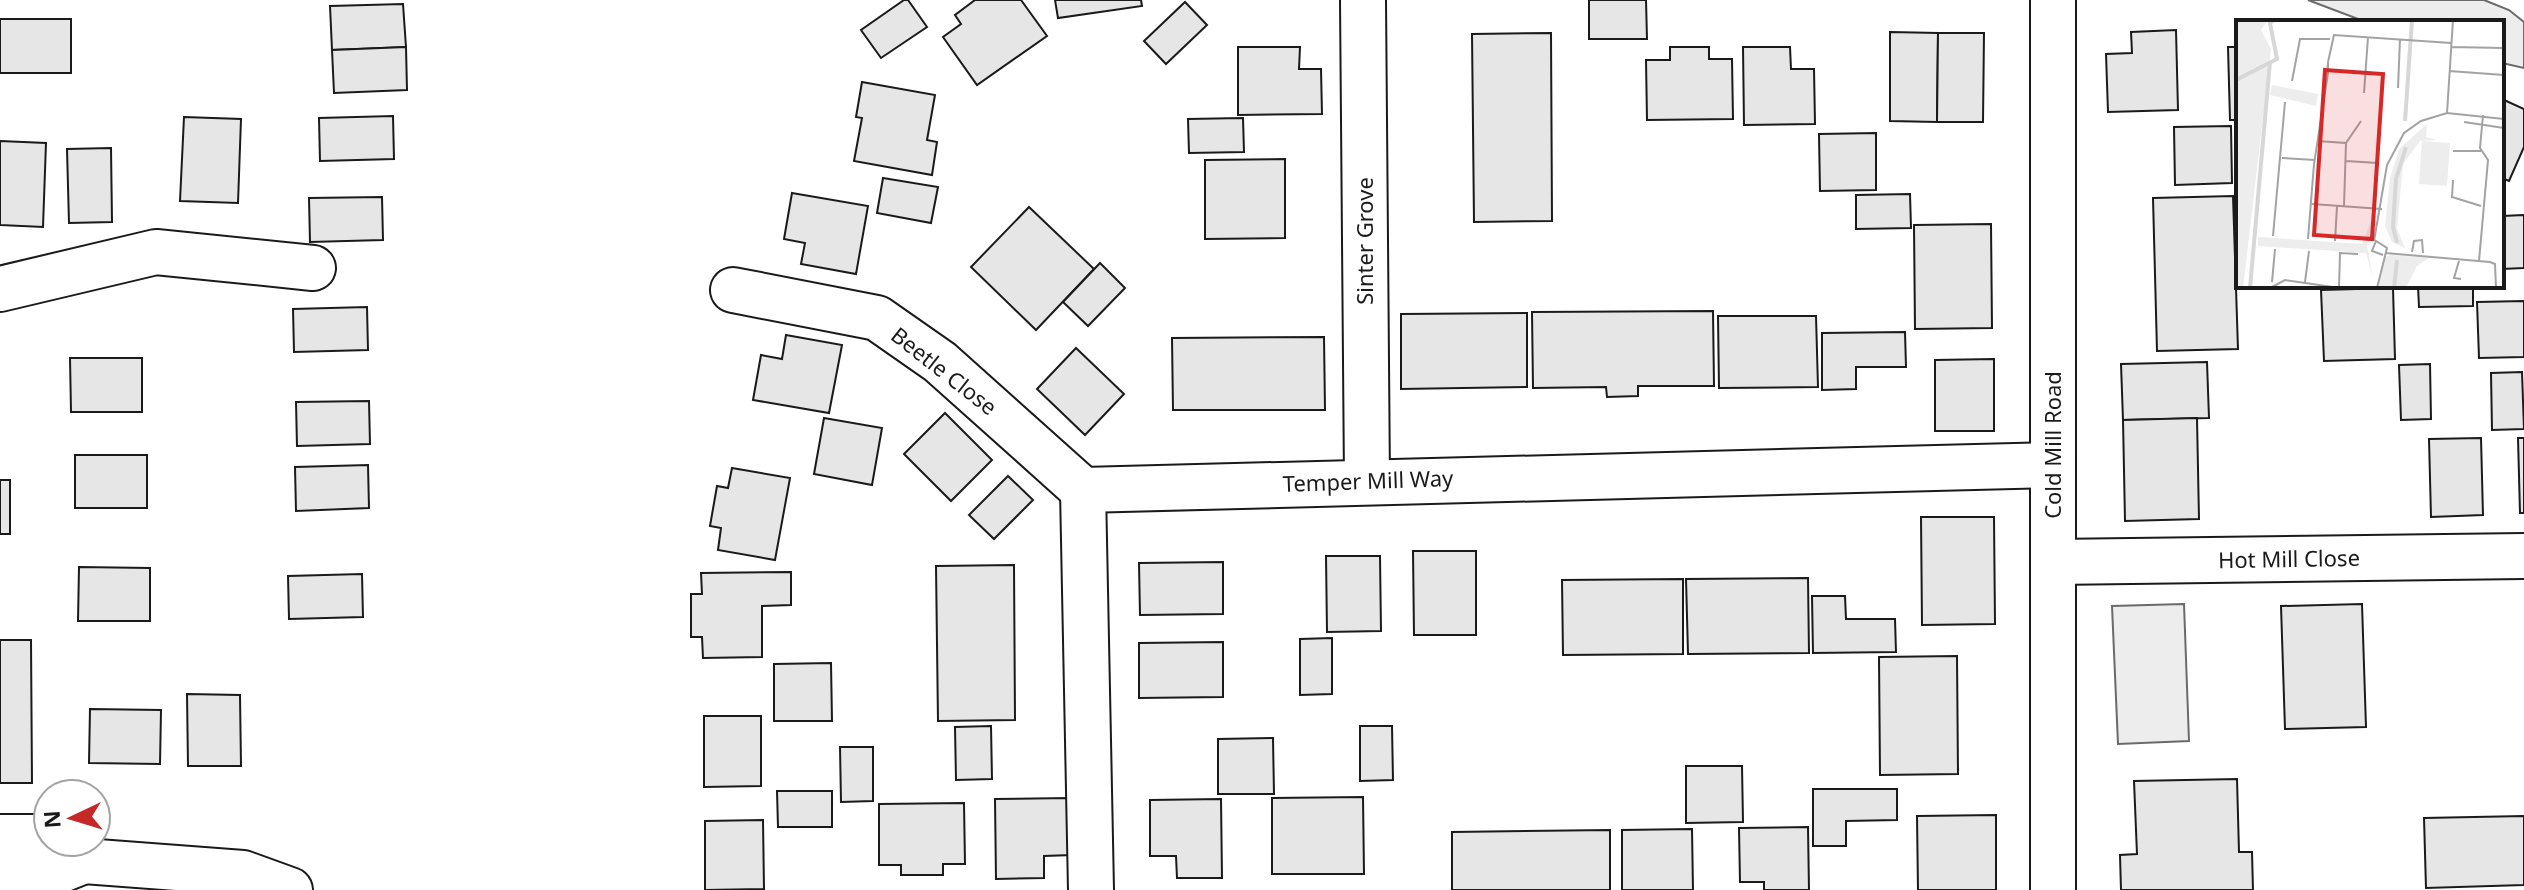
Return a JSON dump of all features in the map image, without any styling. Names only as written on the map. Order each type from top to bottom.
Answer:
[{"type":"street","name":"Sinter Grove","points":[[1363,0],[1367,481]]},
{"type":"street","name":"Cold Mill Road","points":[[2053,0],[2053,890]]},
{"type":"street","points":[[0,289],[156,252],[313,268]]},
{"type":"street","name":"Beetle Close","points":[[733,290],[877,318],[940,362],[1083,490]]},
{"type":"street","name":"Temper Mill Way","points":[[1083,490],[2053,465]]},
{"type":"street","points":[[1083,490],[1091,890]]},
{"type":"street","name":"Hot Mill Close","points":[[2053,562],[2524,556]]},
{"type":"street","points":[[0,837],[33,837],[84,861],[243,873],[290,890]]},
{"type":"street","points":[[0,881],[37,880],[84,861]]},
{"type":"shaded area","points":[[2308,0],[2484,0],[2509,10],[2524,22],[2524,68],[2504,63],[2504,20],[2361,20]]},
{"type":"shaded area","points":[[2184,604],[2189,741],[2118,744],[2112,606]]},
{"type":"building","points":[[908,0],[927,27],[881,58],[861,30]]},
{"type":"building","points":[[975,0],[1021,0],[1047,36],[977,85],[943,37],[961,24],[955,15]]},
{"type":"building","points":[[1055,0],[1141,0],[1142,6],[1058,18]]},
{"type":"building","points":[[1589,0],[1646,0],[1647,39],[1589,39]]},
{"type":"building","points":[[1185,2],[1207,25],[1166,64],[1144,41]]},
{"type":"building","points":[[403,4],[406,47],[332,50],[330,6]]},
{"type":"building","points":[[0,19],[71,19],[71,73],[0,73]]},
{"type":"building","points":[[2176,30],[2178,110],[2108,112],[2106,54],[2132,53],[2131,32]]},
{"type":"building","points":[[1890,32],[1938,33],[1937,122],[1890,121]]},
{"type":"building","points":[[1551,33],[1552,221],[1474,222],[1472,34]]},
{"type":"building","points":[[1938,33],[1984,33],[1983,122],[1937,122]]},
{"type":"building","points":[[406,47],[407,90],[334,93],[332,50]]},
{"type":"building","points":[[1238,47],[1300,47],[1299,69],[1321,69],[1322,114],[1238,115]]},
{"type":"building","points":[[1670,47],[1709,47],[1709,59],[1732,59],[1733,119],[1647,120],[1646,60],[1670,60]]},
{"type":"building","points":[[1743,47],[1790,47],[1791,69],[1814,69],[1815,124],[1744,125]]},
{"type":"building","points":[[2228,47],[2236,47],[2236,120],[2230,120]]},
{"type":"building","points":[[862,82],[935,95],[927,140],[937,142],[932,175],[854,161],[862,118],[856,117]]},
{"type":"building","points":[[2504,100],[2524,109],[2524,147],[2509,181],[2504,179]]},
{"type":"building","points":[[393,116],[394,159],[320,161],[319,118]]},
{"type":"building","points":[[184,117],[241,119],[238,203],[180,201]]},
{"type":"building","points":[[1243,118],[1244,152],[1189,153],[1188,119]]},
{"type":"building","points":[[2231,126],[2232,183],[2175,185],[2174,127]]},
{"type":"building","points":[[1876,133],[1876,190],[1820,191],[1819,134]]},
{"type":"building","points":[[0,141],[46,143],[43,227],[0,225]]},
{"type":"building","points":[[111,148],[112,222],[69,223],[67,149]]},
{"type":"building","points":[[1285,159],[1285,238],[1205,239],[1205,160]]},
{"type":"building","points":[[883,178],[938,187],[931,223],[877,213]]},
{"type":"building","points":[[792,193],[868,206],[856,274],[801,264],[805,243],[784,239]]},
{"type":"building","points":[[1910,194],[1911,228],[1856,229],[1856,195]]},
{"type":"building","points":[[2233,196],[2238,349],[2157,351],[2153,198]]},
{"type":"building","points":[[382,197],[383,240],[310,242],[309,198]]},
{"type":"building","points":[[1029,207],[1094,269],[1036,330],[971,267]]},
{"type":"building","points":[[2524,215],[2524,268],[2504,269],[2504,216]]},
{"type":"building","points":[[1991,224],[1992,328],[1915,329],[1914,225]]},
{"type":"building","points":[[1100,263],[1125,288],[1088,326],[1063,302]]},
{"type":"building","points":[[2393,288],[2395,359],[2324,361],[2321,290]]},
{"type":"building","points":[[2418,288],[2473,288],[2473,306],[2419,307]]},
{"type":"building","points":[[2524,301],[2524,357],[2479,358],[2477,302]]},
{"type":"building","points":[[367,307],[368,350],[294,352],[293,309]]},
{"type":"building","points":[[1713,311],[1714,386],[1638,386],[1638,396],[1607,397],[1606,387],[1533,388],[1532,312]]},
{"type":"building","points":[[1527,313],[1527,387],[1401,389],[1401,314]]},
{"type":"building","points":[[1718,316],[1816,316],[1818,387],[1719,388]]},
{"type":"building","points":[[1905,332],[1906,367],[1856,367],[1856,389],[1822,390],[1822,333]]},
{"type":"building","points":[[786,335],[842,345],[829,413],[753,400],[761,355],[782,359]]},
{"type":"building","points":[[1324,337],[1325,410],[1173,410],[1172,338]]},
{"type":"building","points":[[1076,348],[1124,394],[1085,435],[1037,389]]},
{"type":"building","points":[[70,358],[142,358],[142,412],[71,412]]},
{"type":"building","points":[[1994,359],[1994,431],[1935,431],[1935,360]]},
{"type":"building","points":[[2207,362],[2209,418],[2123,420],[2121,364]]},
{"type":"building","points":[[2430,364],[2431,419],[2401,420],[2399,365]]},
{"type":"building","points":[[2522,372],[2524,429],[2492,430],[2491,373]]},
{"type":"building","points":[[369,401],[370,444],[297,446],[296,402]]},
{"type":"building","points":[[945,413],[992,460],[951,501],[904,454]]},
{"type":"building","points":[[824,418],[882,428],[872,485],[814,474]]},
{"type":"building","points":[[2197,418],[2199,519],[2125,521],[2123,420]]},
{"type":"building","points":[[2481,438],[2483,515],[2431,517],[2429,439]]},
{"type":"building","points":[[2518,438],[2524,438],[2524,513],[2520,513]]},
{"type":"building","points":[[75,455],[147,455],[147,508],[75,508]]},
{"type":"building","points":[[368,465],[369,508],[296,511],[295,467]]},
{"type":"building","points":[[732,468],[790,478],[775,560],[718,550],[721,528],[710,526],[717,486],[728,488]]},
{"type":"building","points":[[1008,476],[1033,500],[994,539],[969,515]]},
{"type":"building","points":[[0,480],[10,480],[10,534],[0,534]]},
{"type":"building","points":[[1921,517],[1994,517],[1995,624],[1922,625]]},
{"type":"building","points":[[1413,551],[1476,551],[1476,635],[1414,635]]},
{"type":"building","points":[[1326,556],[1380,556],[1381,631],[1327,632]]},
{"type":"building","points":[[1223,562],[1223,614],[1140,615],[1139,563]]},
{"type":"building","points":[[1014,565],[1015,720],[938,721],[936,566]]},
{"type":"building","points":[[79,567],[150,568],[150,621],[78,621]]},
{"type":"building","points":[[791,572],[791,605],[762,606],[762,657],[703,658],[702,637],[691,637],[691,594],[702,594],[701,573]]},
{"type":"building","points":[[362,574],[363,617],[289,619],[288,576]]},
{"type":"building","points":[[1808,578],[1809,653],[1688,654],[1686,579]]},
{"type":"building","points":[[1683,579],[1683,654],[1563,655],[1562,580]]},
{"type":"building","points":[[1812,596],[1845,596],[1846,619],[1895,619],[1896,652],[1813,653]]},
{"type":"building","points":[[2362,604],[2366,727],[2285,729],[2281,606]]},
{"type":"building","points":[[1332,638],[1332,694],[1300,695],[1300,639]]},
{"type":"building","points":[[0,640],[31,640],[32,783],[0,783]]},
{"type":"building","points":[[1223,642],[1223,697],[1139,698],[1139,643]]},
{"type":"building","points":[[1957,656],[1958,774],[1880,775],[1879,657]]},
{"type":"building","points":[[831,663],[832,721],[774,721],[774,664]]},
{"type":"building","points":[[187,694],[240,695],[241,766],[188,766]]},
{"type":"building","points":[[90,709],[161,710],[160,764],[89,763]]},
{"type":"building","points":[[704,716],[761,716],[761,786],[704,787]]},
{"type":"building","points":[[991,726],[992,779],[956,780],[955,727]]},
{"type":"building","points":[[1360,726],[1392,726],[1393,780],[1360,781]]},
{"type":"building","points":[[1273,738],[1274,794],[1218,794],[1218,739]]},
{"type":"building","points":[[840,747],[873,747],[873,801],[841,802]]},
{"type":"building","points":[[1686,766],[1742,766],[1743,822],[1686,823]]},
{"type":"building","points":[[2237,779],[2239,852],[2252,852],[2253,890],[2121,890],[2120,855],[2137,854],[2134,781]]},
{"type":"building","points":[[1813,789],[1897,789],[1897,820],[1846,821],[1846,846],[1813,846]]},
{"type":"building","points":[[777,791],[832,791],[832,827],[778,827]]},
{"type":"building","points":[[1363,797],[1364,874],[1272,874],[1272,798]]},
{"type":"building","points":[[1071,798],[1072,855],[1044,856],[1044,878],[996,879],[995,799]]},
{"type":"building","points":[[1221,799],[1222,878],[1177,878],[1176,856],[1150,856],[1150,800]]},
{"type":"building","points":[[964,803],[965,864],[943,864],[943,875],[901,875],[901,865],[879,865],[879,804]]},
{"type":"building","points":[[1996,815],[1996,890],[1918,890],[1917,816]]},
{"type":"building","points":[[2524,816],[2524,885],[2426,888],[2424,818]]},
{"type":"building","points":[[763,820],[764,889],[705,890],[705,821]]},
{"type":"building","points":[[1808,827],[1809,890],[1764,890],[1764,882],[1740,882],[1739,828]]},
{"type":"building","points":[[1692,829],[1693,890],[1622,890],[1622,830]]},
{"type":"building","points":[[1610,830],[1610,890],[1452,890],[1452,832]]}]
